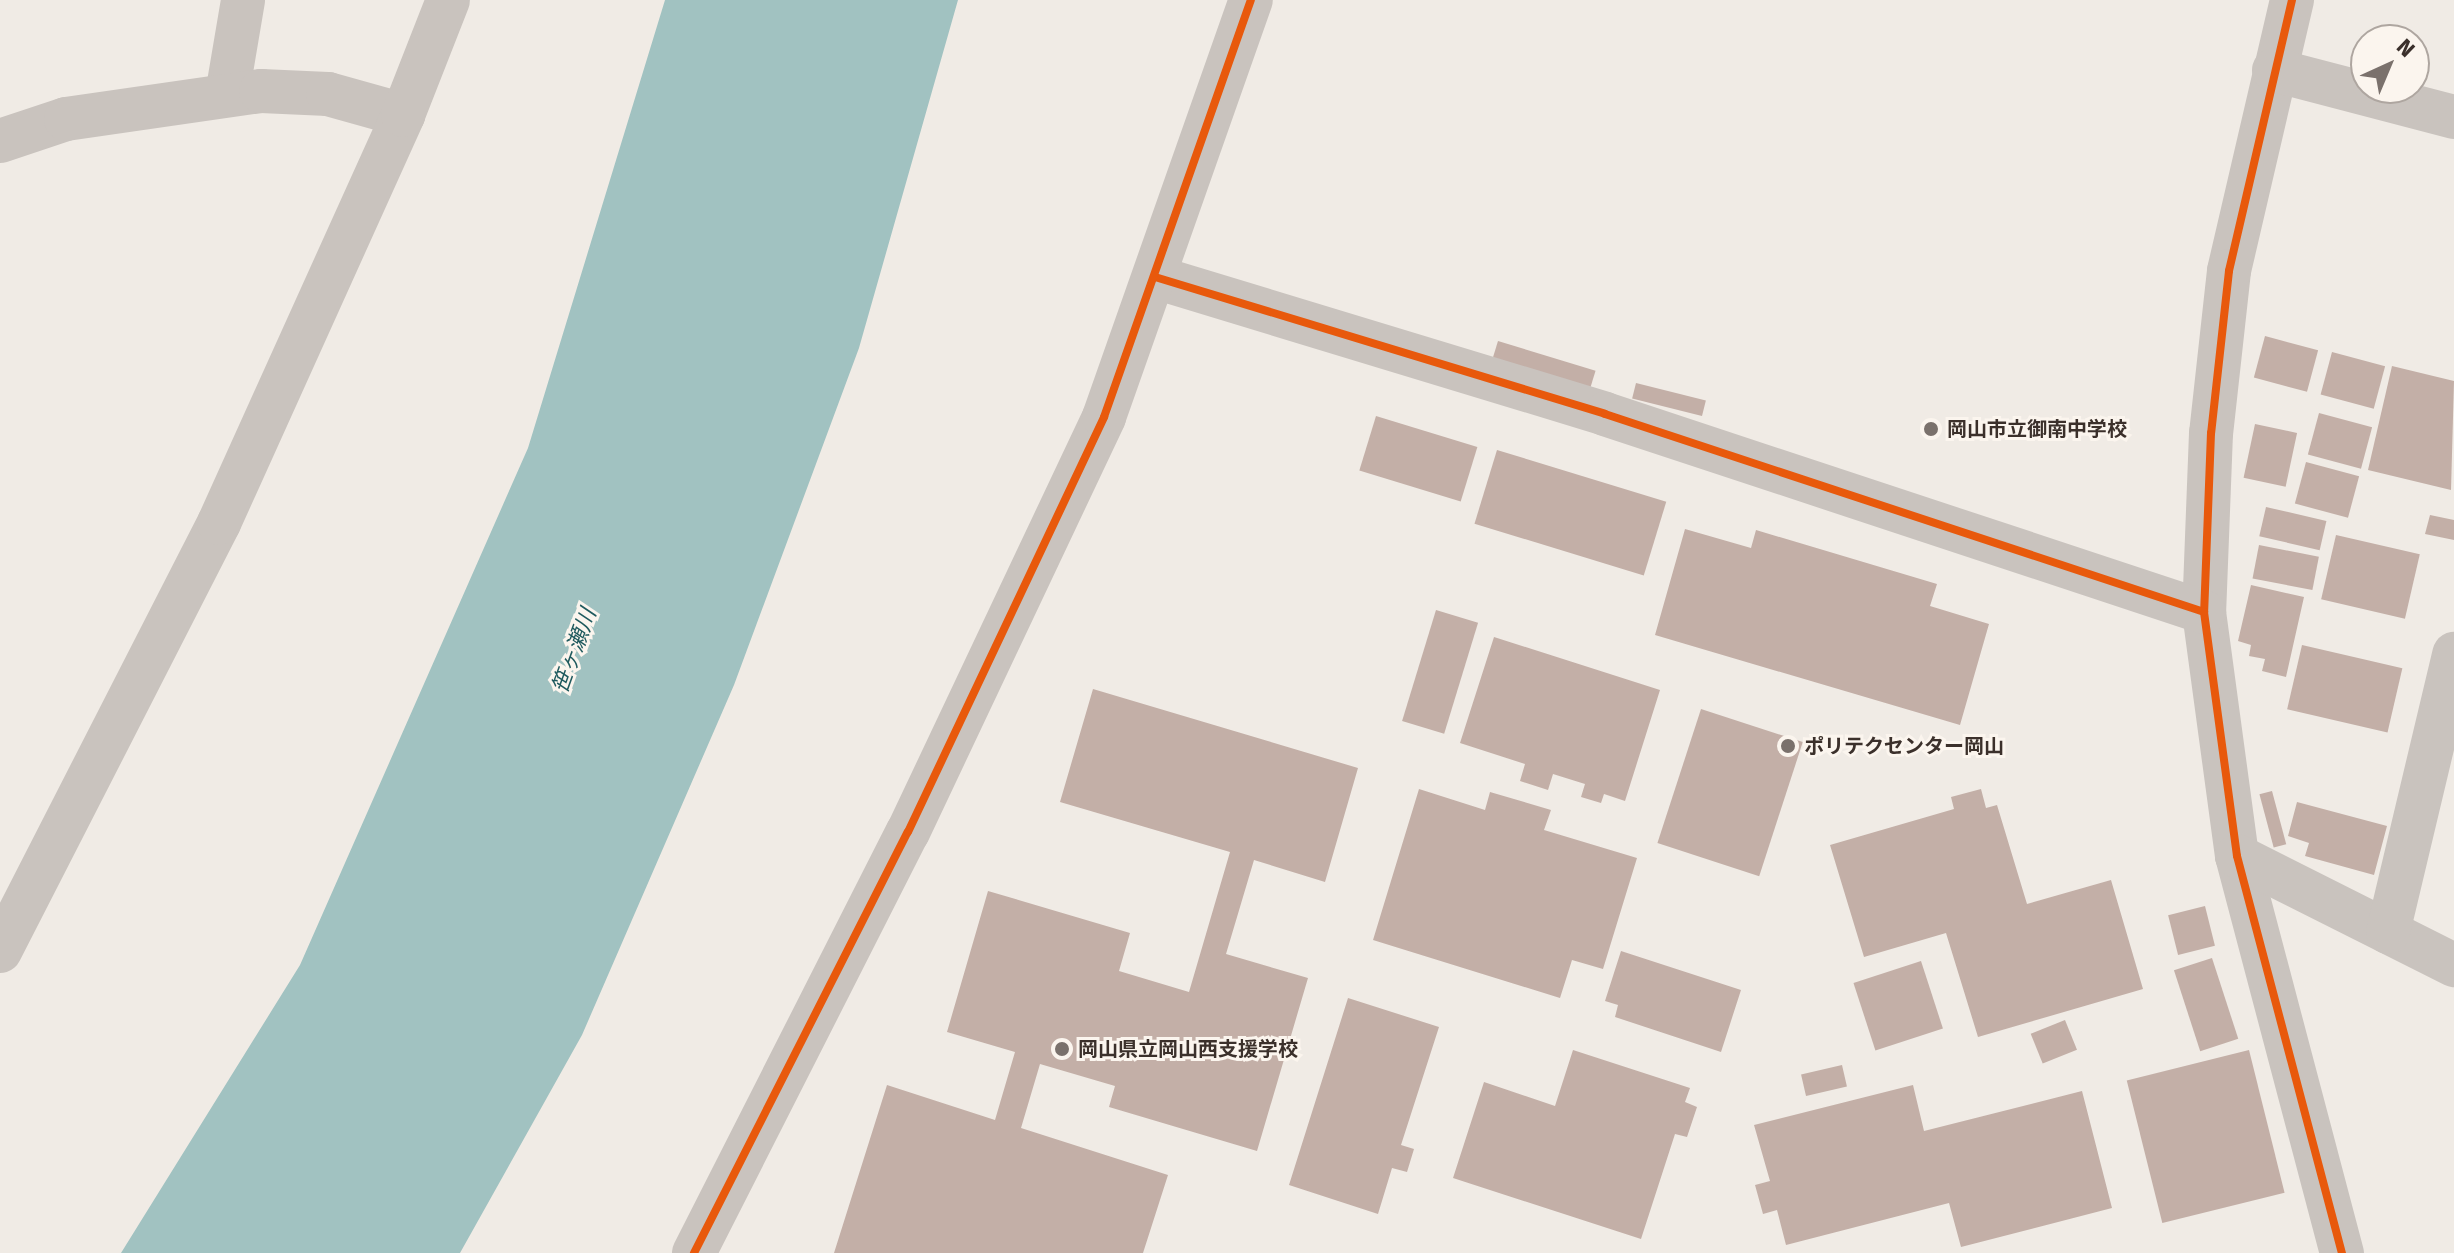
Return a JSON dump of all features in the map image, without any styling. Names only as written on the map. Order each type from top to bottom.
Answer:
[{"type":"street","points":[[227,95],[243,0]]},
{"type":"street","points":[[0,951],[219,523],[403,115],[448,0]]},
{"type":"street","points":[[694,1253],[908,832],[1098,431],[1251,0]]},
{"type":"street","points":[[2292,0],[2229,271],[2211,433],[2204,612],[2237,856],[2342,1253]]},
{"type":"street","points":[[2274,70],[2454,117]]},
{"type":"street","points":[[0,141],[66,119],[227,95],[328,94],[403,115]]},
{"type":"street","points":[[1155,277],[1605,414],[2204,612]]},
{"type":"street","points":[[2388,932],[2454,654]]},
{"type":"street","points":[[2237,856],[2454,965]]},
{"type":"water","name":"笹ヶ瀬川","points":[[665,0],[958,0],[859,348],[734,685],[582,1035],[460,1253],[121,1253],[300,965],[528,448]]},
{"type":"building","points":[[2265,336],[2318,350],[2307,392],[2254,378]]},
{"type":"building","points":[[1498,341],[1596,371],[1589,392],[1492,362]]},
{"type":"building","points":[[2332,352],[2385,366],[2374,409],[2321,395]]},
{"type":"building","points":[[2392,366],[2454,381],[2451,490],[2368,470]]},
{"type":"building","points":[[1636,383],[1706,400],[1702,416],[1632,399]]},
{"type":"building","points":[[2319,413],[2372,427],[2361,469],[2308,455]]},
{"type":"building","points":[[1376,416],[1477,447],[1461,502],[1359,471]]},
{"type":"building","points":[[2255,424],[2297,433],[2286,487],[2244,478]]},
{"type":"building","points":[[1497,450],[1666,502],[1644,575],[1474,524]]},
{"type":"building","points":[[2306,462],[2359,476],[2348,518],[2295,504]]},
{"type":"building","points":[[2266,507],[2326,521],[2320,550],[2259,536]]},
{"type":"building","points":[[2430,515],[2454,520],[2454,540],[2425,534]]},
{"type":"building","points":[[1685,529],[1751,548],[1756,530],[1937,584],[1930,606],[1989,624],[1960,725],[1655,635]]},
{"type":"building","points":[[2336,535],[2420,554],[2405,619],[2321,599]]},
{"type":"building","points":[[2259,545],[2319,557],[2312,590],[2253,578]]},
{"type":"building","points":[[2251,585],[2304,597],[2286,677],[2262,671],[2265,659],[2249,656],[2251,645],[2238,641]]},
{"type":"building","points":[[1436,610],[1478,623],[1444,734],[1402,721]]},
{"type":"building","points":[[1494,637],[1660,690],[1625,801],[1604,794],[1601,803],[1581,797],[1585,784],[1553,774],[1548,790],[1520,781],[1525,764],[1460,743]]},
{"type":"building","points":[[2302,645],[2402,668],[2388,732],[2287,709]]},
{"type":"building","points":[[1093,689],[1358,768],[1325,882],[1254,860],[1226,954],[1308,978],[1257,1151],[1109,1107],[1115,1086],[1040,1064],[1021,1128],[1168,1175],[1143,1253],[834,1253],[887,1085],[995,1120],[1015,1052],[947,1032],[988,891],[1130,933],[1119,971],[1189,992],[1230,852],[1060,802]]},
{"type":"building","points":[[1701,709],[1803,742],[1759,876],[1657,843]]},
{"type":"building","points":[[1419,789],[1485,810],[1490,792],[1551,810],[1544,830],[1637,858],[1603,969],[1572,960],[1560,998],[1373,940]]},
{"type":"building","points":[[1981,789],[1986,808],[1997,805],[2027,904],[2111,880],[2143,989],[1978,1037],[1946,933],[1864,957],[1830,845],[1954,809],[1951,797]]},
{"type":"building","points":[[2272,791],[2286,844],[2274,847],[2259,794]]},
{"type":"building","points":[[2297,802],[2387,826],[2374,875],[2305,856],[2309,843],[2288,836]]},
{"type":"building","points":[[2205,906],[2215,946],[2178,955],[2168,915]]},
{"type":"building","points":[[1621,951],[1741,990],[1721,1052],[1615,1017],[1618,1005],[1605,1001]]},
{"type":"building","points":[[2212,958],[2238,1039],[2200,1051],[2174,970]]},
{"type":"building","points":[[1921,961],[1943,1029],[1875,1050],[1853,983]]},
{"type":"building","points":[[1348,998],[1439,1027],[1401,1145],[1414,1149],[1407,1172],[1392,1168],[1378,1214],[1289,1185]]},
{"type":"building","points":[[2065,1020],[2077,1050],[2043,1064],[2031,1034]]},
{"type":"building","points":[[1573,1050],[1690,1088],[1685,1102],[1697,1107],[1687,1137],[1675,1134],[1641,1239],[1453,1178],[1484,1082],[1555,1106]]},
{"type":"building","points":[[2249,1050],[2285,1193],[2162,1223],[2127,1080]]},
{"type":"building","points":[[1842,1065],[1847,1086],[1806,1096],[1801,1074]]},
{"type":"building","points":[[1913,1085],[1924,1131],[2082,1091],[2112,1208],[1961,1247],[1949,1203],[1786,1245],[1777,1210],[1763,1214],[1755,1185],[1770,1181],[1754,1125]]},
{"type":"cycle path","points":[[694,1253],[908,832],[1104,417],[1251,0]]},
{"type":"cycle path","points":[[2292,0],[2229,271],[2211,433],[2204,612],[2237,856],[2342,1253]]},
{"type":"cycle path","points":[[1155,277],[1605,414],[2204,612]]},
{"type":"place","name":"岡山市立御南中学校","points":[[1931,429]]},
{"type":"place","name":"ポリテクセンター岡山","points":[[1788,746]]},
{"type":"place","name":"岡山県立岡山西支援学校","points":[[1062,1049]]}]
